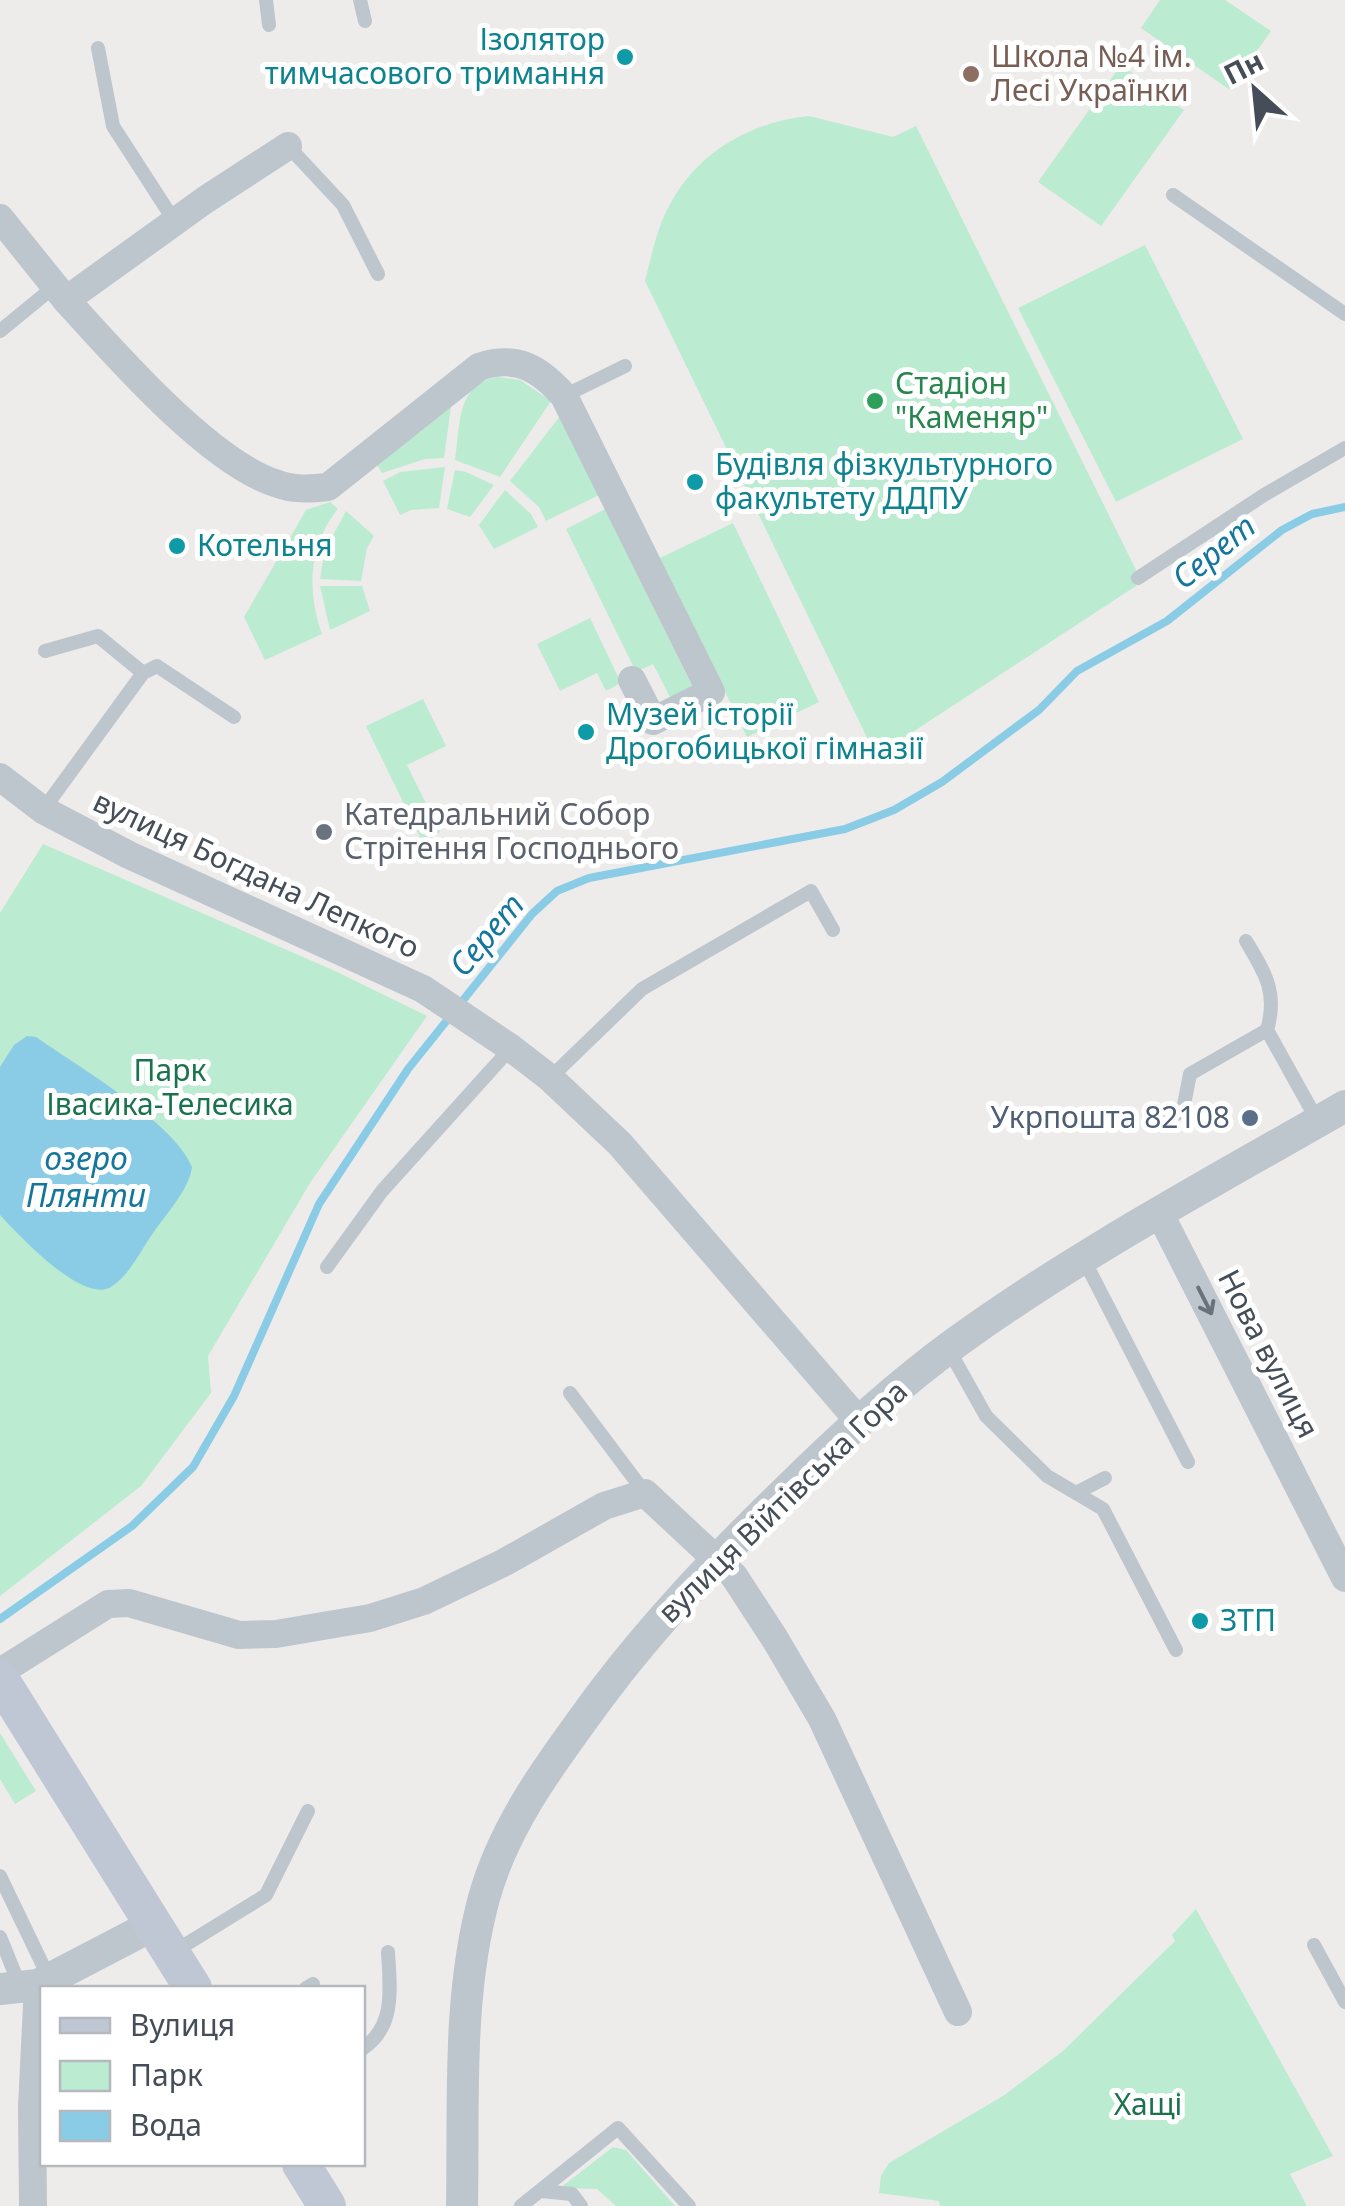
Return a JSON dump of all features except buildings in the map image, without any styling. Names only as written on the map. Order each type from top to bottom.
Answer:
[{"type":"main road","points":[[0,1680],[192,1986]]},
{"type":"main road","points":[[302,2166],[327,2206]]},
{"type":"street","points":[[60,293],[288,146]]},
{"type":"street","points":[[0,218],[60,293],[190,427],[251,472],[274,483],[302,490],[328,488],[479,367],[506,361],[527,364],[544,374],[564,396],[711,692],[653,721],[632,680]]},
{"type":"street","name":"вулиця Богдана Лепкого","points":[[0,776],[43,810],[129,855],[439,998],[511,1048],[550,1078],[620,1144],[858,1420]]},
{"type":"street","name":"вулиця Війтівська Гора","points":[[462,2206],[465,2022],[477,1927],[494,1866],[525,1803],[578,1725],[653,1628],[716,1558],[858,1420],[948,1348],[1084,1260],[1332,1114]]},
{"type":"street","name":"Нова вулиця","points":[[1160,1214],[1345,1578]]},
{"type":"street","points":[[0,1672],[108,1604],[129,1603],[239,1635],[276,1634],[370,1618],[464,1583],[604,1506],[646,1493],[734,1576],[822,1719],[958,2012]]},
{"type":"street","points":[[34,2206],[27,1985],[162,1939]]},
{"type":"lane","points":[[266,0],[268,25]]},
{"type":"lane","points":[[360,0],[365,21]]},
{"type":"lane","points":[[98,48],[113,126],[175,222]]},
{"type":"lane","points":[[288,146],[343,205],[378,274]]},
{"type":"lane","points":[[1174,195],[1345,314]]},
{"type":"lane","points":[[0,332],[60,293]]},
{"type":"lane","points":[[564,396],[625,366]]},
{"type":"lane","points":[[1138,578],[1264,495],[1345,448]]},
{"type":"lane","points":[[45,651],[98,636],[143,673]]},
{"type":"lane","points":[[43,810],[143,673],[157,666],[234,717]]},
{"type":"lane","points":[[550,1078],[642,989],[811,891],[833,930]]},
{"type":"lane","points":[[1160,1124],[1183,1110],[1190,1074],[1266,1030],[1272,1014],[1269,980],[1246,941]]},
{"type":"lane","points":[[1266,1030],[1332,1114]]},
{"type":"lane","points":[[327,1267],[382,1191],[511,1048]]},
{"type":"lane","points":[[1084,1260],[1188,1462]]},
{"type":"lane","points":[[948,1348],[986,1416],[1048,1476],[1103,1509],[1176,1650]]},
{"type":"lane","points":[[570,1393],[646,1493]]},
{"type":"lane","points":[[1076,1493],[1105,1478]]},
{"type":"lane","points":[[162,1939],[266,1895],[308,1812]]},
{"type":"lane","points":[[0,1876],[27,1985]]},
{"type":"lane","points":[[0,1937],[27,1985]]},
{"type":"lane","points":[[1314,1945],[1345,2002]]},
{"type":"lane","points":[[365,2047],[376,2040],[388,2014],[388,1952]]},
{"type":"lane","points":[[521,2206],[618,2128],[690,2206]]},
{"type":"lane","points":[[541,2191],[572,2194],[581,2206]]},
{"type":"green space","points":[[1160,0],[1225,0],[1271,31],[1230,90],[1141,28]]},
{"type":"green space","points":[[1121,65],[1184,110],[1101,226],[1038,182]]},
{"type":"green space","points":[[809,116],[893,137],[916,126],[1142,582],[876,756],[645,281],[668,208],[698,166],[749,132]]},
{"type":"green space","points":[[1145,245],[1243,439],[1116,502],[1018,308]]},
{"type":"green space","points":[[498,377],[520,380],[551,401],[500,477],[455,460],[460,419],[468,397],[484,381]]},
{"type":"green space","points":[[451,407],[444,458],[425,459],[382,473],[377,465]]},
{"type":"green space","points":[[560,416],[599,495],[546,521],[539,507],[510,481]]},
{"type":"green space","points":[[445,467],[439,508],[400,515],[383,481],[400,472]]},
{"type":"green space","points":[[455,470],[494,485],[470,517],[447,509]]},
{"type":"green space","points":[[505,490],[531,514],[538,527],[494,549],[479,525]]},
{"type":"green space","points":[[330,502],[338,509],[321,538],[313,569],[314,602],[322,634],[265,660],[244,617],[306,510]]},
{"type":"green space","points":[[605,509],[693,688],[671,699],[653,664],[636,672],[566,529]]},
{"type":"green space","points":[[346,511],[374,536],[367,548],[361,581],[320,579],[325,550]]},
{"type":"green space","points":[[733,523],[819,702],[747,737],[660,558]]},
{"type":"green space","points":[[320,586],[362,586],[370,611],[330,630]]},
{"type":"green space","points":[[590,618],[621,683],[606,691],[597,673],[560,691],[537,644]]},
{"type":"green space","points":[[423,699],[446,746],[407,765],[440,832],[422,841],[366,726]]},
{"type":"green space","name":"Парк Івасика-Телесика","points":[[43,844],[333,970],[427,1016],[310,1183],[208,1356],[211,1393],[141,1486],[0,1596],[0,913]]},
{"type":"green space","points":[[0,1733],[36,1791],[15,1804],[0,1779]]},
{"type":"green space","name":"Хащі","points":[[1196,1909],[1333,2156],[1290,2174],[1307,2206],[940,2206],[939,2201],[879,2193],[881,2176],[889,2163],[1003,2096],[1063,2051],[1175,1941],[1172,1935]]},
{"type":"green space","points":[[613,2147],[626,2150],[675,2206],[616,2206],[597,2189],[560,2188]]},
{"type":"water","name":"озеро Плянти","points":[[27,1036],[36,1037],[146,1114],[182,1150],[192,1167],[176,1202],[129,1270],[111,1287],[99,1290],[68,1277],[0,1215],[0,1067],[14,1045]]},
{"type":"waterway","name":"Серет","points":[[0,1619],[132,1526],[193,1467],[234,1396],[319,1204],[408,1069],[532,914],[557,891],[589,878],[845,829],[894,810],[942,782],[1039,710],[1077,671],[1167,621],[1282,530],[1312,514],[1345,507]]},
{"type":"place","name":"Ізолятор тимчасового тримання","points":[[625,57]]},
{"type":"place","name":"Школа №4 ім. Лесі Українки","points":[[971,74]]},
{"type":"place","name":"Стадіон \"Каменяр\"","points":[[875,401]]},
{"type":"place","name":"Будівля фізкультурного факультету ДДПУ","points":[[695,482]]},
{"type":"place","name":"Котельня","points":[[177,546]]},
{"type":"place","name":"Музей історії Дрогобицької гімназії","points":[[586,732]]},
{"type":"place","name":"Катедральний Собор Стрітення Господнього","points":[[324,832]]},
{"type":"place","name":"Укрпошта 82108","points":[[1250,1118]]},
{"type":"place","name":"ЗТП","points":[[1200,1621]]}]
